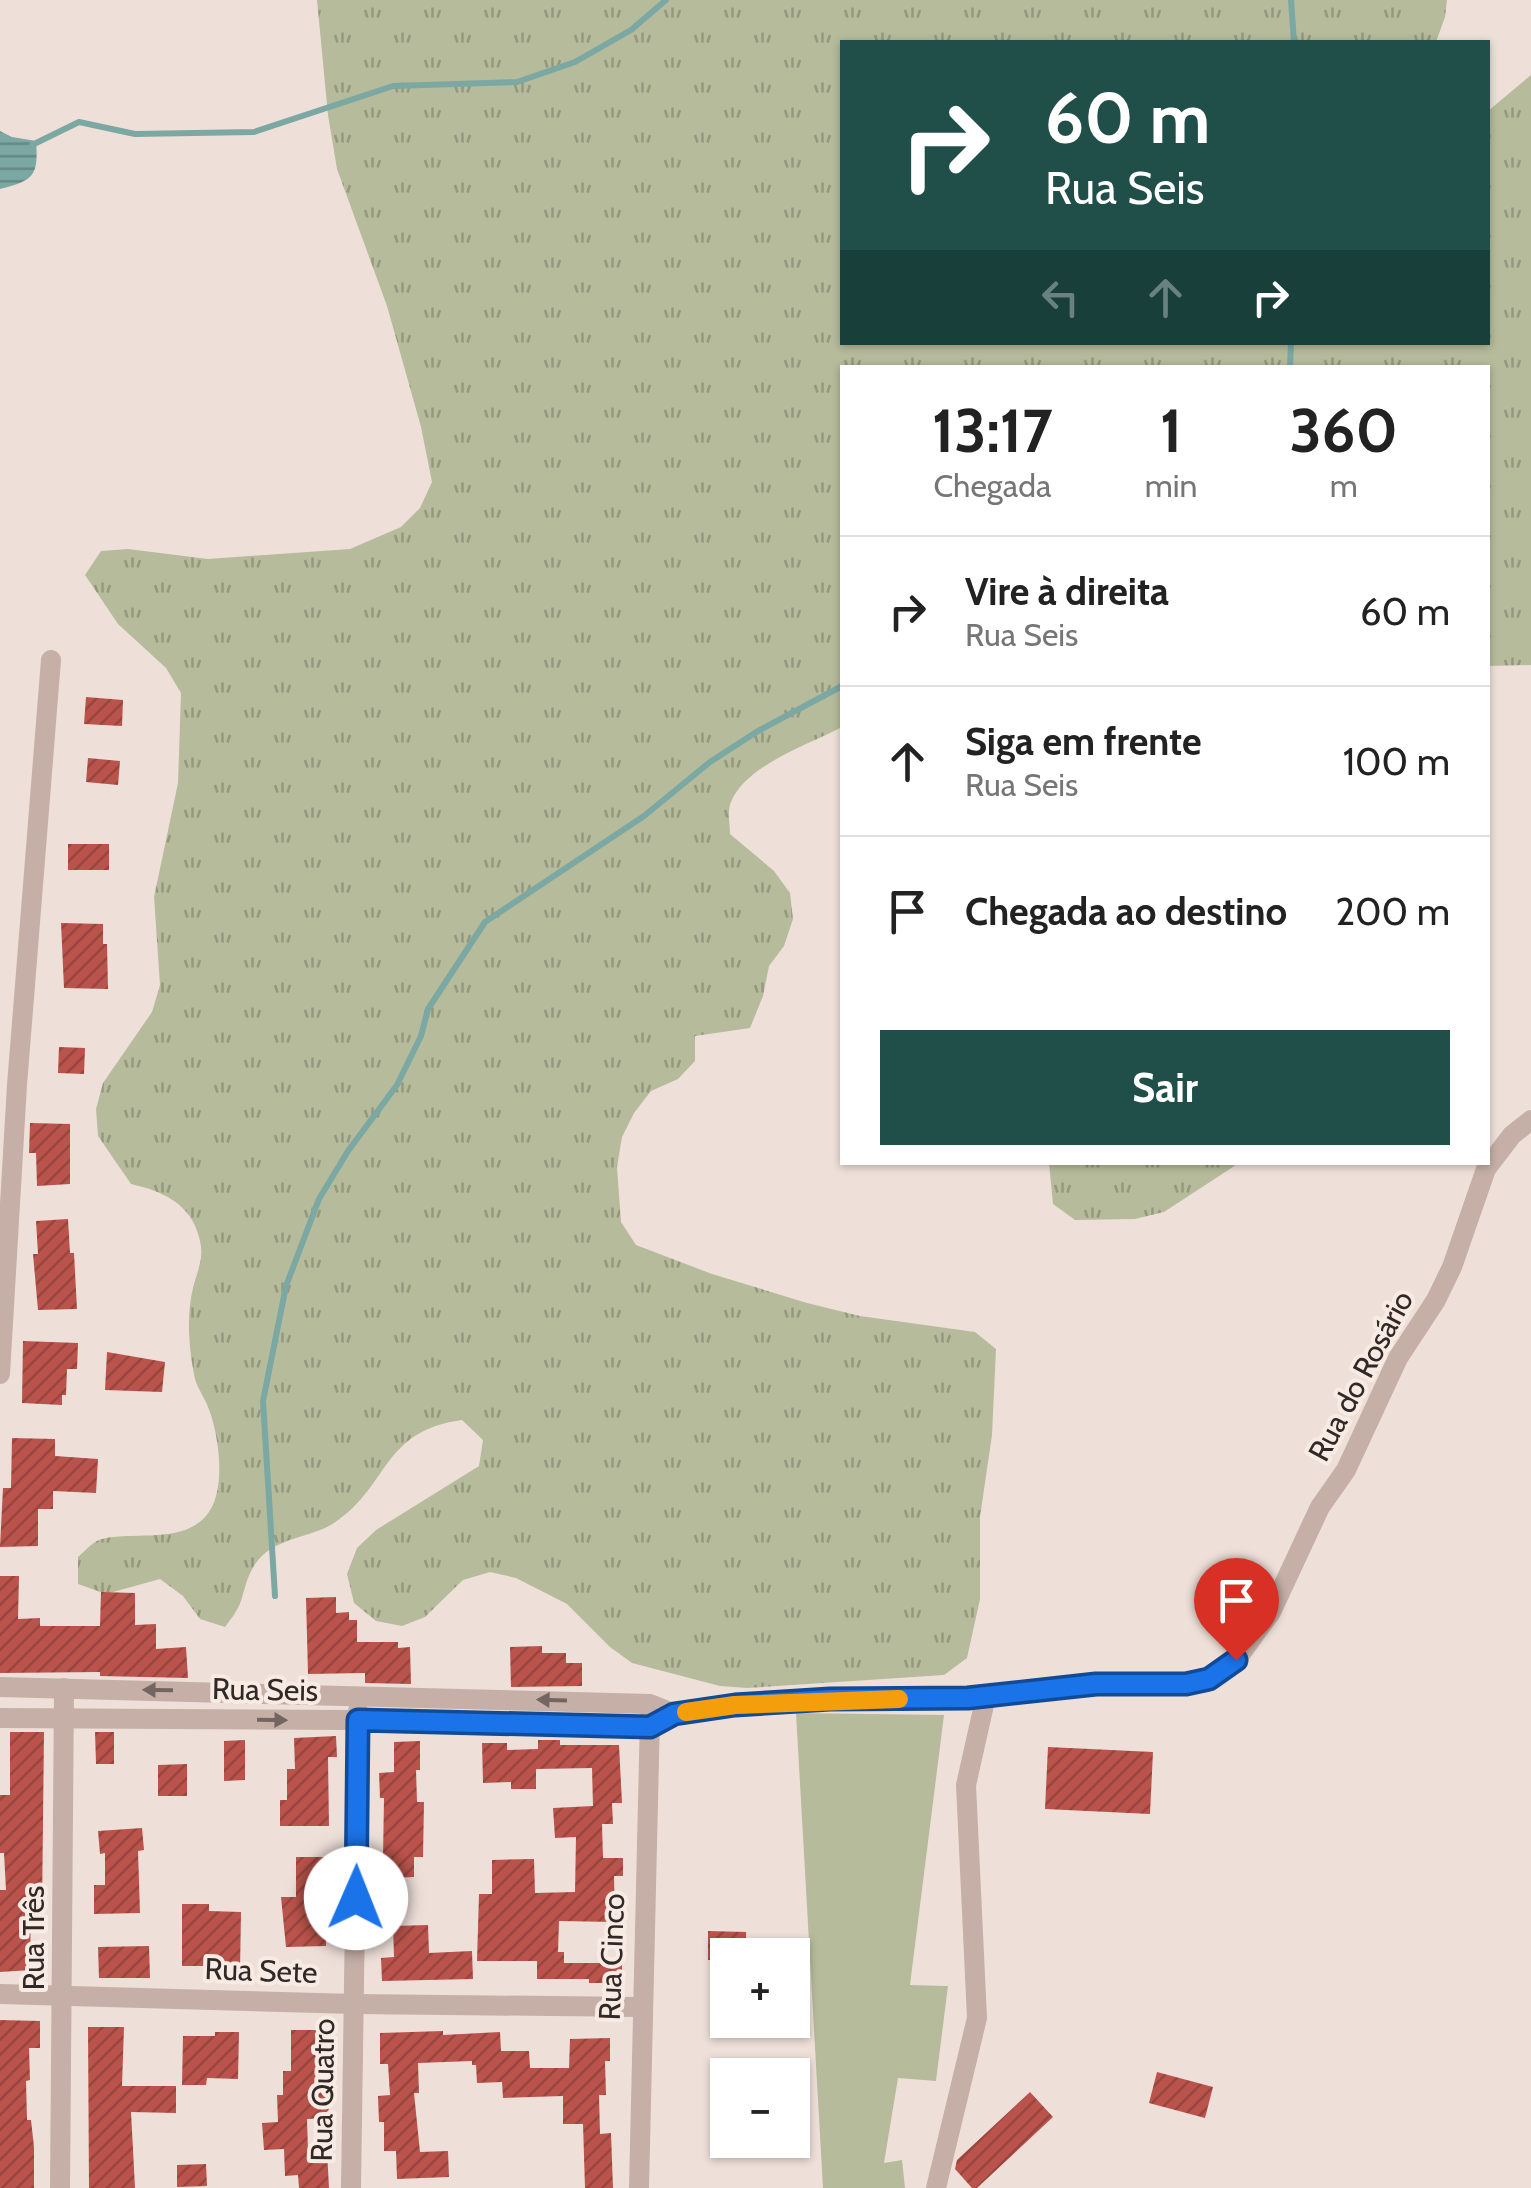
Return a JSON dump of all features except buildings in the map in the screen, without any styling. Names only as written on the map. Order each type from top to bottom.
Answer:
[{"type":"street","points":[[0,1374],[8,1085],[51,660]]},
{"type":"street","name":"Rua do Rosário","points":[[1490,1164],[1512,1134],[1531,1120]]},
{"type":"street","name":"Rua do Rosário","points":[[986,1696],[1096,1684],[1186,1684],[1209,1679],[1236,1660],[1271,1612],[1320,1507],[1346,1470],[1398,1358],[1436,1300],[1490,1165]]},
{"type":"street","points":[[0,1687],[650,1704],[674,1714]]},
{"type":"street","name":"Rua Três","points":[[60,2188],[64,1688]]},
{"type":"street","name":"Rua Quatro","points":[[351,2188],[358,1694]]},
{"type":"street","points":[[650,1727],[674,1714],[735,1705],[986,1696],[966,1785],[977,2018],[936,2188]]},
{"type":"street","name":"Rua Cinco","points":[[639,2188],[640,2007],[650,1704]]},
{"type":"street","name":"Rua Seis","points":[[0,1718],[650,1727]]},
{"type":"street","name":"Rua Sete","points":[[0,1994],[640,2007]]},
{"type":"green space","points":[[317,0],[1447,0],[1437,40],[840,40],[840,345],[1490,345],[1490,109],[1531,75],[1531,665],[1490,666],[1490,365],[840,365],[840,728],[750,777],[729,809],[730,834],[774,871],[790,893],[793,919],[784,946],[769,966],[763,996],[750,1028],[695,1036],[695,1061],[678,1079],[651,1091],[634,1113],[622,1137],[617,1167],[621,1222],[636,1245],[712,1274],[860,1316],[975,1332],[996,1349],[992,1435],[980,1517],[980,1599],[967,1658],[944,1675],[747,1688],[720,1686],[632,1663],[567,1604],[516,1578],[490,1572],[463,1580],[425,1617],[402,1626],[376,1621],[354,1603],[347,1574],[357,1548],[376,1530],[479,1466],[483,1440],[462,1420],[436,1426],[401,1448],[366,1493],[334,1523],[267,1552],[252,1569],[240,1604],[225,1627],[200,1619],[183,1596],[160,1579],[106,1594],[78,1584],[78,1557],[92,1544],[115,1537],[170,1534],[195,1525],[212,1506],[219,1479],[215,1432],[195,1379],[190,1345],[191,1299],[201,1257],[199,1237],[182,1207],[153,1190],[131,1184],[98,1136],[96,1109],[103,1083],[152,1012],[160,985],[154,897],[178,783],[181,693],[166,668],[118,624],[85,575],[101,551],[128,549],[208,559],[350,549],[401,527],[420,508],[432,482],[387,306],[337,169]]},
{"type":"green space","points":[[1049,1165],[1236,1165],[1164,1212],[1135,1219],[1075,1220],[1053,1204]]},
{"type":"green space","points":[[796,1713],[944,1715],[910,1985],[948,1986],[936,2081],[898,2078],[884,2163],[902,2160],[905,2188],[823,2188]]},
{"type":"water","points":[[0,131],[36,141],[37,153],[35,169],[27,180],[0,189]]},
{"type":"waterway","points":[[32,145],[79,122],[135,134],[254,132],[393,86],[517,82],[575,62],[631,30],[666,0]]},
{"type":"waterway","points":[[1291,0],[1294,40]]},
{"type":"waterway","points":[[1290,365],[1291,345]]},
{"type":"waterway","points":[[275,1596],[263,1401],[286,1286],[319,1199],[348,1151],[397,1085],[421,1036],[428,1009],[485,922],[644,816],[710,762],[840,687]]},
{"type":"slow traffic","points":[[686,1712],[830,1699],[899,1699]]},
{"type":"route","points":[[356,1898],[358,1720],[650,1727],[674,1714],[735,1705],[830,1699],[968,1698],[1096,1684],[1186,1684],[1209,1679],[1236,1660]]}]
